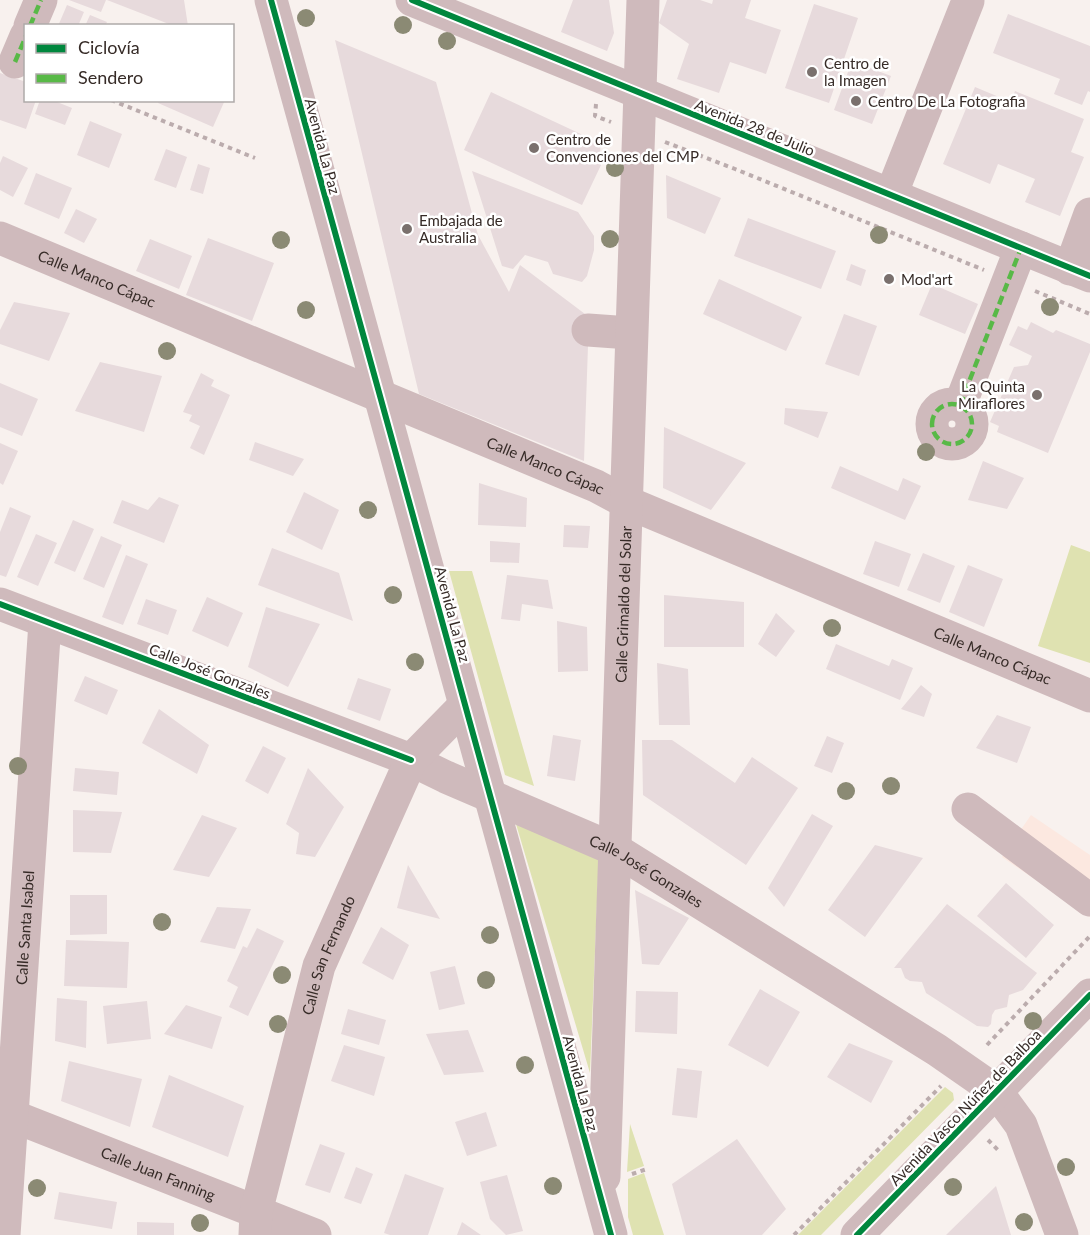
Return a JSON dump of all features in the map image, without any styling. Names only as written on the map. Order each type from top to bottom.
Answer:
[{"type":"street","points":[[31,24],[41,0]]},
{"type":"street","name":"Avenida La Paz","points":[[271,0],[607,1221]]},
{"type":"street","name":"Avenida 28 de Julio","points":[[412,0],[1080,272]]},
{"type":"street","name":"Calle Grimaldo del Solar","points":[[607,1221],[630,333],[643,0]]},
{"type":"street","points":[[891,195],[968,1]]},
{"type":"street","points":[[1080,272],[1090,214]]},
{"type":"street","name":"Calle Manco Cápac","points":[[0,238],[380,393],[596,486],[626,502],[1090,696]]},
{"type":"street","points":[[960,405],[1021,248]]},
{"type":"street","points":[[588,330],[630,333]]},
{"type":"street","name":"Calle José Gonzales","points":[[0,604],[411,760],[616,850],[938,1050],[996,1091],[1021,1125],[1062,1235]]},
{"type":"street","name":"Calle Santa Isabel","points":[[4,1235],[6,1113],[45,622]]},
{"type":"street","name":"Calle San Fernando","points":[[255,1224],[319,966],[411,760],[465,705]]},
{"type":"street","points":[[968,809],[1090,900]]},
{"type":"street","name":"Avenida Vasco Núñez de Balboa","points":[[857,1235],[1090,995]]},
{"type":"street","name":"Calle Juan Fanning","points":[[6,1113],[255,1224],[315,1235]]},
{"type":"street","points":[[1082,1235],[1090,1233]]},
{"type":"path","points":[[116,102],[255,159]]},
{"type":"path","points":[[666,143],[757,177],[1090,314]]},
{"type":"path","points":[[987,1045],[1090,936]]},
{"type":"path","points":[[794,1235],[944,1083]]},
{"type":"shaded area","points":[[1031,815],[1090,855],[1090,917],[1002,857]]},
{"type":"green space","points":[[1071,545],[1090,552],[1090,663],[1038,646]]},
{"type":"green space","points":[[449,571],[472,571],[534,786],[505,775]]},
{"type":"green space","points":[[516,824],[599,853],[590,1073]]},
{"type":"green space","points":[[945,1087],[953,1093],[954,1100],[821,1235],[798,1235]]},
{"type":"green space","points":[[630,1124],[644,1166],[627,1172]]},
{"type":"green space","points":[[644,1173],[664,1235],[633,1235],[628,1217],[628,1179]]},
{"type":"building","points":[[69,0],[106,0],[101,12]]},
{"type":"building","points":[[107,0],[184,0],[188,24],[169,24]]},
{"type":"building","points":[[573,0],[609,0],[614,33],[607,51],[561,32]]},
{"type":"building","points":[[667,0],[700,0],[712,4],[713,0],[751,0],[745,18],[781,30],[766,74],[730,62],[719,93],[677,79],[689,44],[659,23]]},
{"type":"building","points":[[814,4],[858,18],[829,103],[785,88]]},
{"type":"building","points":[[67,5],[84,12],[79,24],[59,24]]},
{"type":"building","points":[[1008,14],[1090,46],[1090,92],[1088,91],[1082,105],[1054,94],[1060,79],[993,53]]},
{"type":"building","points":[[90,15],[107,22],[106,24],[86,24]]},
{"type":"building","points":[[335,40],[436,82],[478,235],[509,292],[520,265],[589,317],[584,461],[419,394]]},
{"type":"building","points":[[852,61],[891,76],[872,124],[834,110]]},
{"type":"building","points":[[0,73],[24,81],[24,102],[35,102],[26,129],[0,120]]},
{"type":"building","points":[[975,87],[1011,102],[1015,91],[1084,119],[1071,152],[1084,157],[1060,216],[1025,202],[1035,179],[998,164],[990,184],[943,164]]},
{"type":"building","points":[[491,92],[600,143],[601,165],[582,205],[464,150]]},
{"type":"building","points":[[39,102],[57,102],[72,108],[65,125],[35,114]]},
{"type":"building","points":[[158,102],[224,102],[213,127]]},
{"type":"building","points":[[90,121],[122,134],[109,168],[77,155]]},
{"type":"building","points":[[166,149],[187,157],[176,188],[154,180]]},
{"type":"building","points":[[3,156],[28,168],[13,197],[0,190],[0,163]]},
{"type":"building","points":[[198,164],[210,168],[203,194],[190,190]]},
{"type":"building","points":[[472,171],[578,212],[594,236],[594,250],[587,276],[582,282],[553,274],[548,262],[525,255],[513,269],[502,266]]},
{"type":"building","points":[[36,173],[72,188],[59,219],[24,204]]},
{"type":"building","points":[[666,175],[721,198],[705,234],[667,218]]},
{"type":"building","points":[[76,209],[97,219],[84,243],[64,233]]},
{"type":"building","points":[[748,218],[836,251],[821,289],[734,256]]},
{"type":"building","points":[[208,238],[274,263],[252,321],[186,295]]},
{"type":"building","points":[[150,239],[192,256],[179,289],[136,271]]},
{"type":"building","points":[[851,264],[866,270],[861,286],[846,280]]},
{"type":"building","points":[[719,279],[802,317],[786,351],[703,314]]},
{"type":"building","points":[[932,284],[978,304],[965,334],[919,315]]},
{"type":"building","points":[[14,302],[70,313],[49,361],[0,344],[0,330]]},
{"type":"building","points":[[844,314],[877,326],[859,376],[825,364]]},
{"type":"building","name":"La Quinta Miraflores","points":[[1031,322],[1053,333],[1056,330],[1090,344],[1090,352],[1048,453],[997,432],[999,426],[990,422],[1014,367],[1028,365],[1032,356],[1009,345],[1018,326],[1027,330]]},
{"type":"building","points":[[100,362],[162,376],[144,432],[75,411]]},
{"type":"building","points":[[201,373],[214,380],[211,386],[230,395],[204,455],[190,448],[200,426],[189,421],[192,415],[183,412]]},
{"type":"building","points":[[0,383],[38,399],[22,436],[0,427]]},
{"type":"building","points":[[785,408],[828,412],[818,438],[784,424]]},
{"type":"building","points":[[664,427],[746,463],[711,510],[663,488]]},
{"type":"building","points":[[255,442],[304,459],[293,476],[249,460]]},
{"type":"building","points":[[0,443],[18,451],[3,485],[0,483]]},
{"type":"building","points":[[983,461],[1024,478],[1007,509],[968,500]]},
{"type":"building","points":[[840,466],[898,491],[903,478],[921,486],[905,520],[831,488]]},
{"type":"building","points":[[479,483],[527,498],[526,527],[478,525]]},
{"type":"building","points":[[304,492],[339,510],[322,550],[286,532]]},
{"type":"building","points":[[159,497],[179,505],[164,543],[113,523],[122,500],[148,510]]},
{"type":"building","points":[[10,507],[31,516],[6,577],[0,575],[0,532]]},
{"type":"building","points":[[73,520],[94,529],[75,572],[54,563]]},
{"type":"building","points":[[564,525],[590,526],[588,548],[563,547]]},
{"type":"building","points":[[36,534],[57,543],[38,586],[17,577]]},
{"type":"building","points":[[101,536],[122,545],[104,588],[83,579]]},
{"type":"building","points":[[490,541],[520,543],[519,563],[490,562]]},
{"type":"building","points":[[875,541],[911,554],[899,587],[863,574]]},
{"type":"building","points":[[272,548],[339,573],[353,621],[258,585]]},
{"type":"building","points":[[923,553],[955,566],[940,603],[907,590]]},
{"type":"building","points":[[126,555],[148,564],[123,625],[102,617]]},
{"type":"building","points":[[968,565],[1003,579],[984,627],[949,612]]},
{"type":"building","points":[[507,575],[548,580],[553,609],[522,604],[520,621],[501,619]]},
{"type":"building","points":[[664,595],[744,602],[744,647],[664,647]]},
{"type":"building","points":[[207,597],[243,613],[228,647],[192,631]]},
{"type":"building","points":[[146,599],[177,610],[168,635],[137,624]]},
{"type":"building","points":[[266,607],[320,624],[288,687],[248,667]]},
{"type":"building","points":[[776,613],[795,631],[776,657],[758,644]]},
{"type":"building","points":[[557,621],[587,627],[588,671],[558,672]]},
{"type":"building","points":[[836,644],[889,666],[892,659],[913,668],[900,700],[826,669]]},
{"type":"building","points":[[657,663],[688,669],[690,725],[659,725]]},
{"type":"building","points":[[85,676],[118,690],[107,715],[74,701]]},
{"type":"building","points":[[358,678],[391,689],[380,721],[347,709]]},
{"type":"building","points":[[921,685],[932,694],[924,717],[901,709]]},
{"type":"building","points":[[159,709],[209,745],[197,774],[142,743]]},
{"type":"building","points":[[997,715],[1031,727],[1017,763],[976,748]]},
{"type":"building","points":[[553,735],[581,740],[575,781],[547,776]]},
{"type":"building","points":[[827,736],[844,743],[832,773],[814,766]]},
{"type":"building","points":[[642,740],[672,740],[735,783],[752,757],[798,788],[746,865],[643,795]]},
{"type":"building","points":[[263,746],[286,758],[268,794],[245,781]]},
{"type":"building","points":[[75,768],[119,772],[117,795],[73,791]]},
{"type":"building","points":[[308,768],[344,807],[315,857],[296,854],[299,833],[286,824]]},
{"type":"building","points":[[73,810],[122,812],[111,853],[73,852]]},
{"type":"building","points":[[812,814],[833,826],[784,907],[768,888]]},
{"type":"building","points":[[202,815],[237,828],[209,877],[173,870]]},
{"type":"building","points":[[875,845],[923,858],[865,937],[828,910]]},
{"type":"building","points":[[408,865],[440,919],[397,908]]},
{"type":"building","points":[[1006,883],[1054,925],[1026,958],[977,916]]},
{"type":"building","points":[[635,890],[689,918],[659,965],[642,964]]},
{"type":"building","points":[[70,895],[107,895],[107,934],[70,935]]},
{"type":"building","points":[[947,904],[1037,973],[1023,990],[1009,995],[1007,1007],[995,1010],[988,1027],[977,1026],[926,993],[922,982],[910,981],[905,978],[901,968],[894,968]]},
{"type":"building","points":[[217,907],[251,909],[235,949],[200,942]]},
{"type":"building","points":[[381,927],[409,945],[393,980],[362,963]]},
{"type":"building","points":[[257,928],[284,941],[248,1016],[229,1007],[238,987],[227,981],[243,946],[247,948]]},
{"type":"building","points":[[66,940],[129,942],[127,988],[64,986]]},
{"type":"building","points":[[455,966],[465,1004],[439,1010],[430,972]]},
{"type":"building","points":[[760,989],[800,1012],[768,1067],[728,1045]]},
{"type":"building","points":[[636,991],[678,992],[677,1034],[635,1032]]},
{"type":"building","points":[[57,998],[87,1001],[86,1048],[55,1041]]},
{"type":"building","points":[[147,1001],[151,1039],[107,1044],[103,1006]]},
{"type":"building","points":[[186,1005],[222,1017],[212,1049],[164,1034]]},
{"type":"building","points":[[348,1009],[386,1020],[379,1045],[341,1034]]},
{"type":"building","points":[[468,1030],[484,1072],[444,1075],[426,1034]]},
{"type":"building","points":[[849,1043],[893,1061],[871,1103],[827,1077]]},
{"type":"building","points":[[344,1045],[385,1057],[374,1096],[331,1081]]},
{"type":"building","points":[[69,1061],[142,1079],[130,1127],[61,1101]]},
{"type":"building","points":[[677,1068],[702,1071],[697,1118],[672,1115]]},
{"type":"building","points":[[169,1075],[244,1106],[228,1157],[152,1127]]},
{"type":"building","points":[[486,1112],[497,1146],[467,1156],[455,1122]]},
{"type":"building","points":[[737,1139],[786,1209],[762,1235],[686,1235],[672,1184]]},
{"type":"building","points":[[320,1144],[345,1153],[330,1193],[305,1185]]},
{"type":"building","points":[[356,1167],[373,1174],[361,1204],[344,1198]]},
{"type":"building","points":[[405,1174],[444,1188],[428,1235],[384,1233]]},
{"type":"building","points":[[507,1175],[523,1231],[506,1235],[490,1219],[480,1182]]},
{"type":"building","points":[[996,1186],[1011,1235],[946,1235]]},
{"type":"building","points":[[59,1192],[117,1202],[112,1229],[54,1219]]},
{"type":"building","points":[[137,1222],[174,1223],[174,1235],[137,1235]]},
{"type":"building","points":[[462,1222],[481,1235],[457,1235]]},
{"type":"marked path","points":[[31,24],[41,0]]},
{"type":"marked path","points":[[15,62],[24,41]]},
{"type":"marked path","points":[[960,405],[1021,248]]},
{"type":"marked path","points":[[952,404],[960,405],[966,410],[971,416],[972,424],[971,432],[966,438],[960,443],[952,444],[944,443],[938,438],[933,432],[932,424],[933,416],[938,410],[944,405],[952,404]]},
{"type":"cycle path","points":[[271,0],[611,1235]]},
{"type":"cycle path","points":[[412,0],[1090,276]]},
{"type":"cycle path","points":[[0,604],[411,760]]},
{"type":"cycle path","points":[[857,1235],[1090,995]]},
{"type":"place","name":"Centro de la Imagen","points":[[812,72]]},
{"type":"place","name":"Centro De La Fotografia","points":[[856,101]]},
{"type":"place","name":"Centro de Convenciones del CMP","points":[[534,148]]},
{"type":"place","name":"Embajada de Australia","points":[[407,229]]},
{"type":"place","name":"Mod'art","points":[[889,279]]},
{"type":"place","name":"La Quinta Miraflores","points":[[1037,395]]}]
